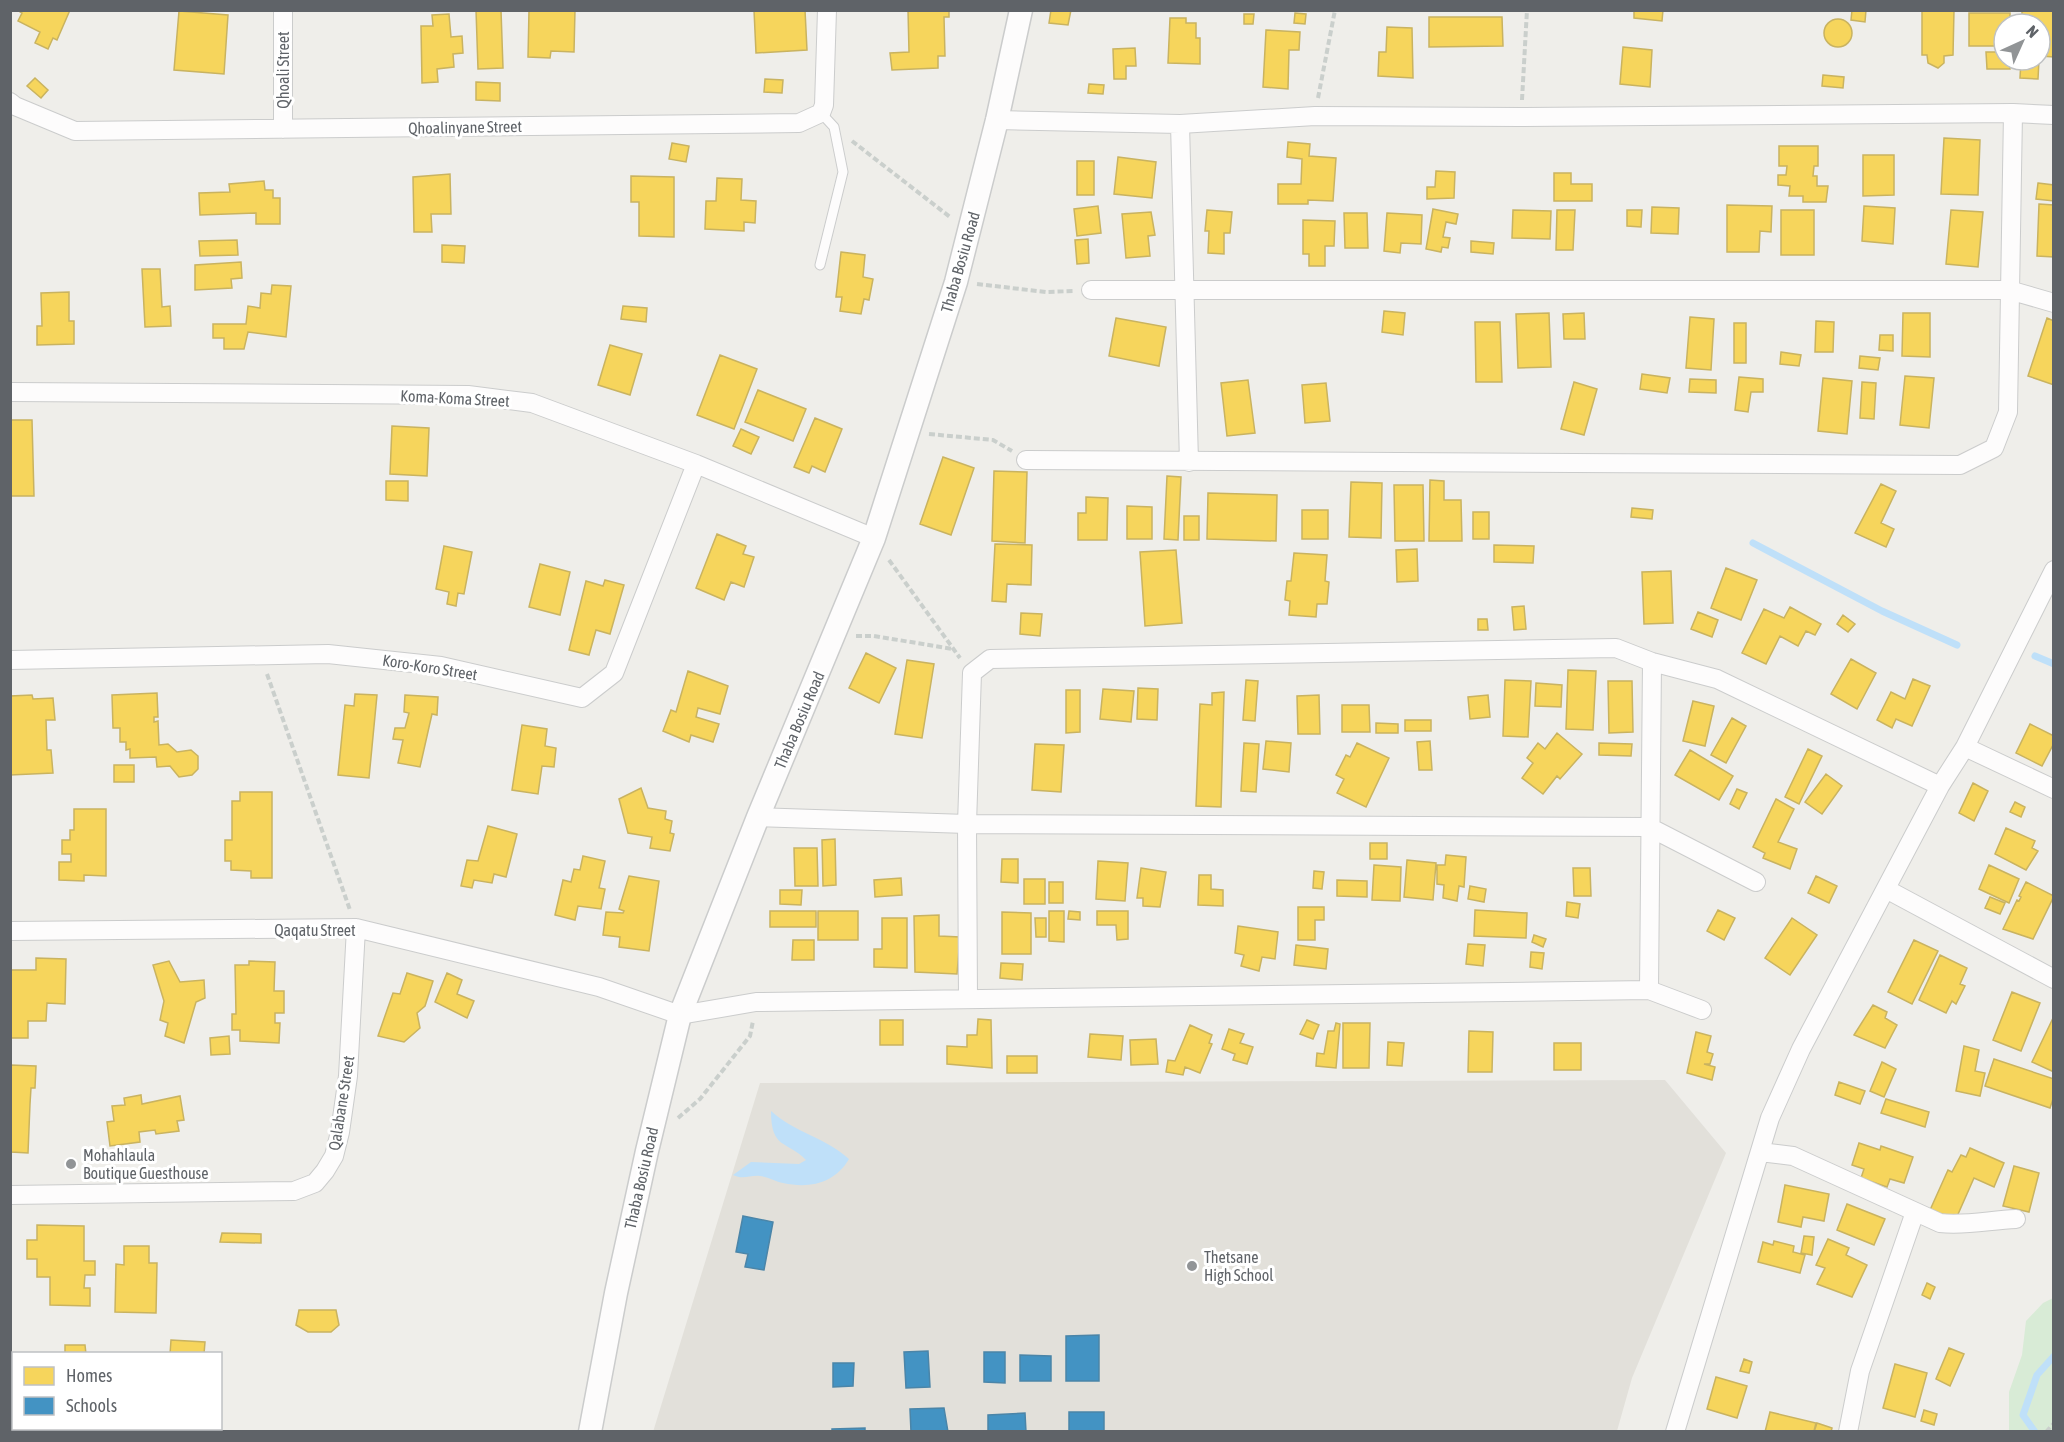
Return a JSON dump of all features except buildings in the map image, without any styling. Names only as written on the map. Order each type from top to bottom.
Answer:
[{"type":"street","name":"Qhoali Street","points":[[283,10],[283,129]]},
{"type":"street","points":[[821,113],[824,105],[827,10]]},
{"type":"street","name":"Thaba Bosiu Road","points":[[590,1431],[620,1271],[680,1015],[758,817],[874,538],[956,282],[997,120],[1021,10]]},
{"type":"street","name":"Qhoalinyane Street","points":[[10,102],[75,131],[799,123],[821,113]]},
{"type":"street","points":[[997,120],[1180,124],[1315,116],[1521,117],[2013,113],[2054,115]]},
{"type":"street","points":[[1026,460],[1960,465],[1994,448],[2008,412],[2013,113]]},
{"type":"street","points":[[1180,124],[1189,462]]},
{"type":"street","points":[[1091,290],[2009,290],[2054,303]]},
{"type":"street","name":"Koma-Koma Street","points":[[10,393],[468,395],[532,403],[696,464],[874,538]]},
{"type":"street","name":"Koro-Koro Street","points":[[10,660],[328,654],[441,666],[582,698],[614,673],[696,464]]},
{"type":"street","points":[[1682,1428],[1770,1118],[1801,1049],[1940,786],[1965,747],[2054,570]]},
{"type":"street","points":[[968,999],[967,824],[972,673],[990,659],[1616,648],[1652,662],[1717,678],[1940,786]]},
{"type":"street","points":[[1649,990],[1652,662]]},
{"type":"street","points":[[1965,747],[2054,789]]},
{"type":"street","points":[[758,817],[967,824],[1649,827],[1756,882]]},
{"type":"street","points":[[1887,889],[2054,979]]},
{"type":"street","name":"Qaqatu Street","points":[[10,931],[356,928],[598,987],[680,1015]]},
{"type":"street","name":"Qalabane Street","points":[[10,1195],[294,1191],[315,1183],[333,1156],[340,1132],[348,1076],[356,928]]},
{"type":"street","points":[[680,1015],[756,1002],[1649,990],[1702,1010]]},
{"type":"street","points":[[1760,1152],[1793,1156],[1940,1223],[1962,1226],[1989,1220],[2016,1219]]},
{"type":"street","points":[[1848,1431],[1860,1371],[1915,1212]]},
{"type":"lane","points":[[820,265],[843,172],[834,127],[821,113]]},
{"type":"path","points":[[1315,116],[1335,10]]},
{"type":"path","points":[[1521,117],[1527,10]]},
{"type":"path","points":[[834,127],[969,231]]},
{"type":"path","points":[[956,282],[1046,292],[1091,290]]},
{"type":"path","points":[[908,432],[993,440],[1026,460]]},
{"type":"path","points":[[874,538],[972,673]]},
{"type":"path","points":[[834,637],[874,636],[953,649]]},
{"type":"path","points":[[260,656],[356,928]]},
{"type":"path","points":[[670,1125],[700,1099],[750,1036],[756,1002]]},
{"type":"path","points":[[2046,1431],[2054,1423]]},
{"type":"shaded area","name":"Thetsane High School","points":[[1665,1080],[1726,1153],[1632,1378],[1617,1431],[653,1432],[760,1083]]},
{"type":"green space","points":[[2053,1298],[2053,1431],[2009,1431],[2009,1392],[2022,1355],[2026,1321],[2043,1303]]},
{"type":"water","points":[[771,1111],[849,1159],[837,1174],[812,1184],[793,1185],[760,1176],[733,1175],[751,1162],[799,1164],[806,1160],[777,1138]]},
{"type":"waterway","points":[[1753,543],[1882,611],[1957,645]]},
{"type":"waterway","points":[[2035,656],[2054,664]]},
{"type":"waterway","points":[[2035,1432],[2023,1415],[2037,1375],[2054,1356]]},
{"type":"place","name":"Mohahlaula Boutique Guesthouse","points":[[71,1164]]},
{"type":"place","name":"Thetsane High School","points":[[1192,1266]]}]
